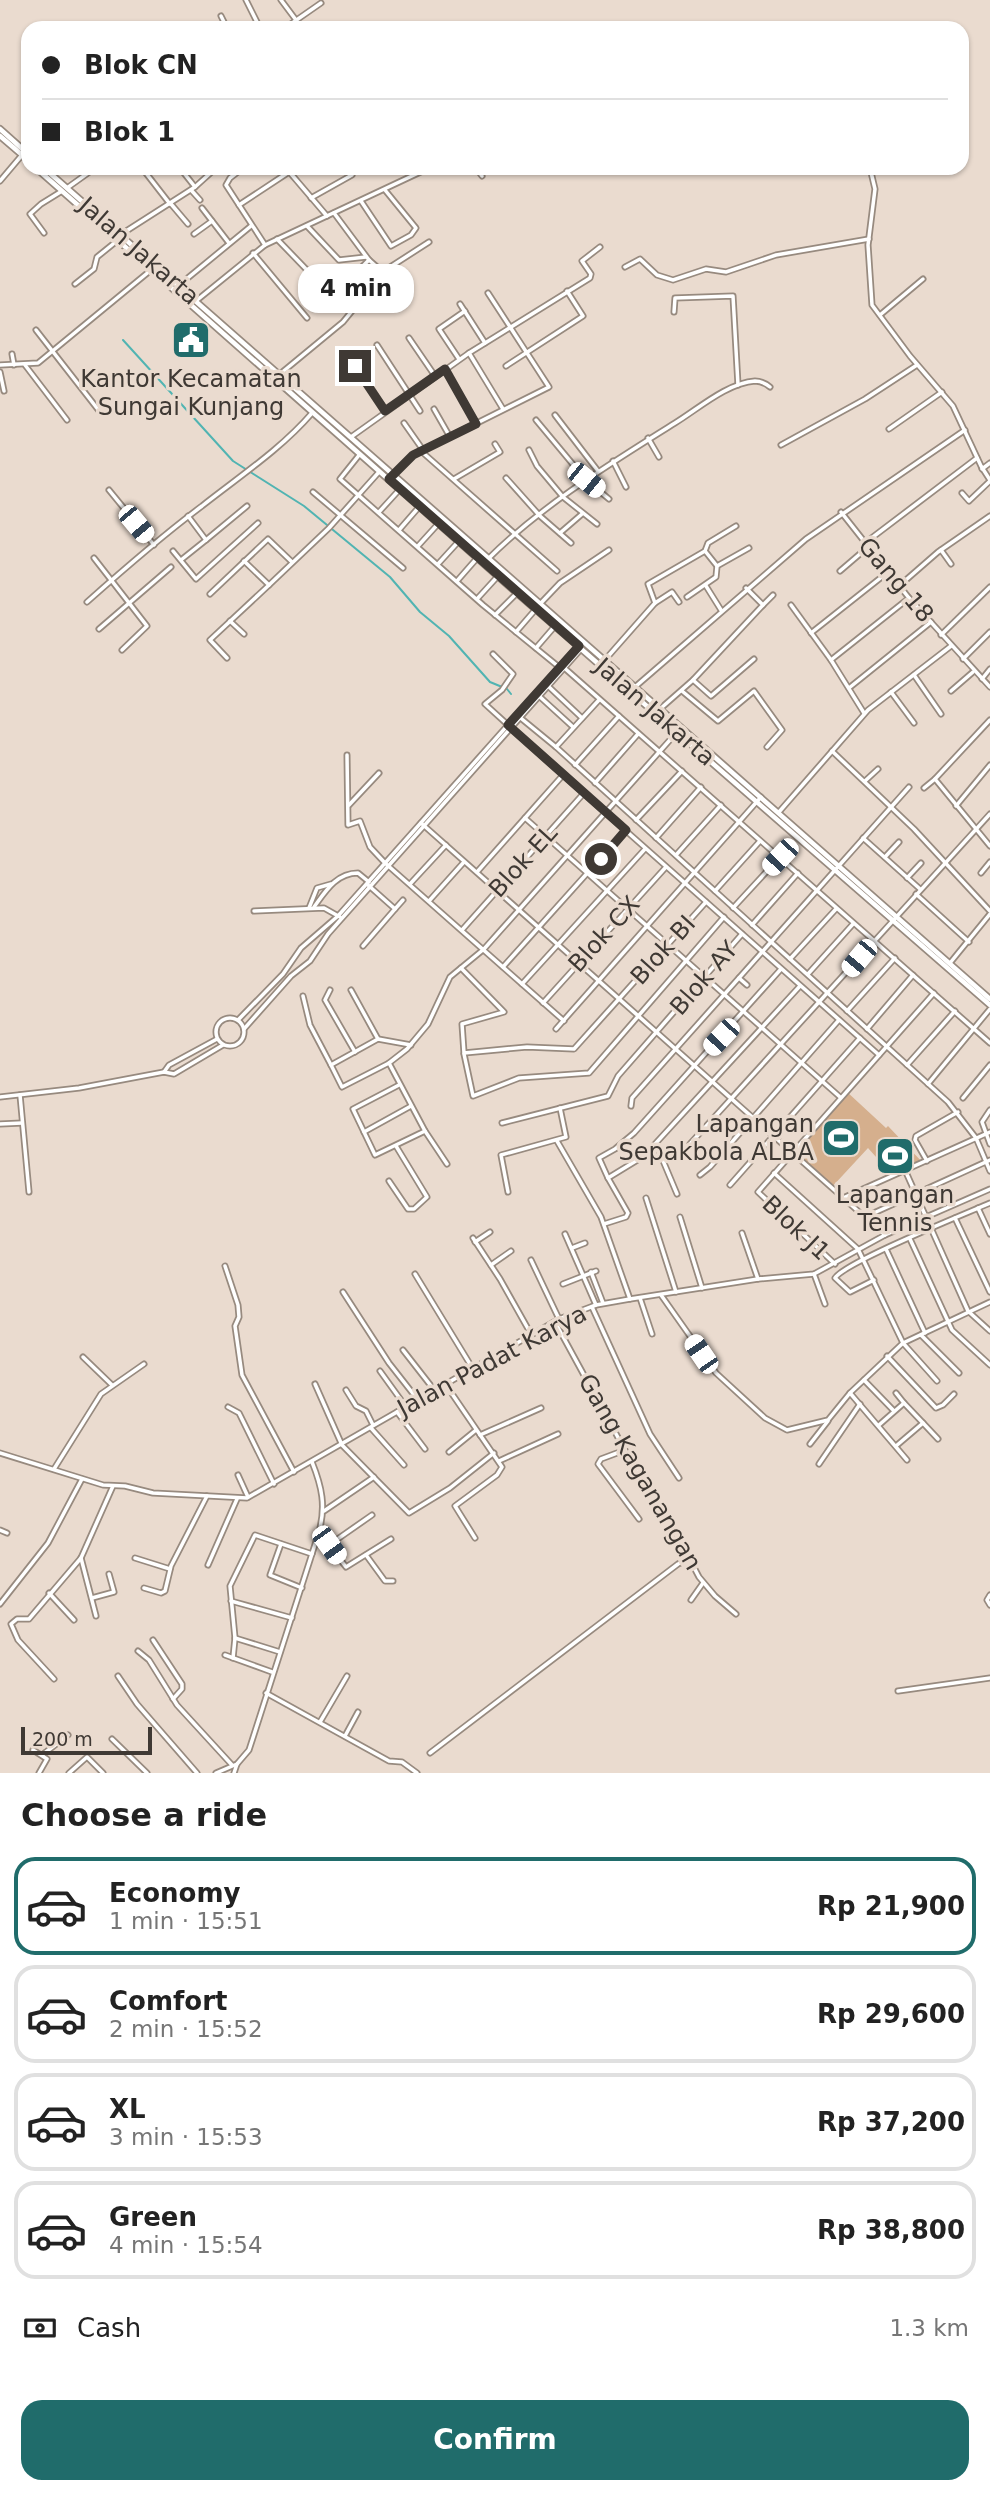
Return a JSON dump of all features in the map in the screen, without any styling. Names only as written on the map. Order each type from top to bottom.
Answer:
[{"type":"main road","points":[[0,129],[21,151]]},
{"type":"main road","points":[[0,136],[21,152]]},
{"type":"main road","name":"Jalan Jakarta","points":[[45,175],[280,374],[391,476],[488,559],[556,626],[635,687],[679,730]]},
{"type":"main road","name":"Jalan Jakarta","points":[[50,175],[64,190]]},
{"type":"main road","name":"Jalan Jakarta","points":[[153,268],[196,301],[313,412],[380,471],[391,476],[400,489],[438,524],[759,799],[834,870],[950,963],[990,999]]},
{"type":"main road","name":"Jalan Jakarta","points":[[759,799],[779,812],[838,864],[990,1007]]},
{"type":"street","points":[[246,0],[256,21]]},
{"type":"street","points":[[281,0],[296,20],[321,3]]},
{"type":"street","points":[[221,16],[224,21]]},
{"type":"street","points":[[0,181],[21,161]]},
{"type":"street","points":[[44,233],[30,214],[84,175]]},
{"type":"street","points":[[147,175],[188,224]]},
{"type":"street","points":[[184,175],[200,200]]},
{"type":"street","points":[[75,284],[94,269],[97,257],[119,238],[193,189],[208,175]]},
{"type":"street","points":[[234,175],[227,187],[265,245]]},
{"type":"street","points":[[239,205],[280,175]]},
{"type":"street","points":[[291,175],[327,216]]},
{"type":"street","points":[[311,198],[352,175]]},
{"type":"street","points":[[196,301],[265,245],[415,175]]},
{"type":"street","points":[[872,175],[875,189],[869,239],[871,303],[958,414],[990,481],[969,501],[962,493]]},
{"type":"street","points":[[361,201],[391,246],[416,228],[385,190]]},
{"type":"street","points":[[202,208],[229,243]]},
{"type":"street","points":[[334,213],[368,259],[402,289]]},
{"type":"street","points":[[194,234],[213,220]]},
{"type":"street","points":[[178,286],[251,226]]},
{"type":"street","points":[[307,226],[339,260],[368,259]]},
{"type":"street","points":[[277,239],[331,296],[335,296],[368,259]]},
{"type":"street","points":[[625,267],[640,259],[657,275],[673,279],[706,269],[726,272],[776,255],[869,239]]},
{"type":"street","points":[[384,271],[429,242]]},
{"type":"street","points":[[351,437],[445,369],[591,276],[582,261],[600,247]]},
{"type":"street","points":[[253,253],[307,318]]},
{"type":"street","points":[[0,365],[38,363],[153,268]]},
{"type":"street","points":[[880,315],[923,279]]},
{"type":"street","points":[[280,374],[343,322],[374,284]]},
{"type":"street","points":[[506,366],[583,316],[566,291]]},
{"type":"street","points":[[391,476],[405,460],[422,450],[548,387],[529,353],[488,293]]},
{"type":"street","points":[[674,312],[675,298],[733,296],[738,386]]},
{"type":"street","points":[[460,303],[485,344]]},
{"type":"street","points":[[460,359],[439,329],[465,312]]},
{"type":"street","points":[[36,330],[100,412]]},
{"type":"street","points":[[409,338],[435,376]]},
{"type":"street","points":[[377,345],[420,411]]},
{"type":"street","points":[[469,353],[503,410]]},
{"type":"street","points":[[12,354],[14,365]]},
{"type":"street","points":[[25,365],[67,420]]},
{"type":"street","points":[[781,445],[857,404],[917,365]]},
{"type":"street","points":[[355,366],[385,411]]},
{"type":"street","points":[[445,369],[476,424]]},
{"type":"street","points":[[0,372],[4,391]]},
{"type":"street","points":[[488,559],[586,480],[648,438],[738,386],[754,381],[764,382],[770,387]]},
{"type":"street","points":[[889,429],[942,392]]},
{"type":"street","points":[[434,409],[450,437]]},
{"type":"street","points":[[87,602],[188,516],[247,472],[299,428],[313,412]]},
{"type":"street","points":[[555,415],[598,471]]},
{"type":"street","points":[[536,420],[586,480],[609,499]]},
{"type":"street","points":[[404,423],[422,450],[557,571]]},
{"type":"street","points":[[635,687],[758,578],[841,512],[965,430]]},
{"type":"street","points":[[648,438],[659,457]]},
{"type":"street","points":[[454,479],[500,452],[495,444]]},
{"type":"street","points":[[529,450],[537,466],[563,498],[597,524]]},
{"type":"street","points":[[360,454],[340,478],[483,605],[600,699],[990,1043]]},
{"type":"street","points":[[840,571],[867,545],[977,458]]},
{"type":"street","points":[[613,461],[626,486]]},
{"type":"street","points":[[982,469],[990,463]]},
{"type":"street","points":[[227,659],[210,640],[330,526],[380,471]]},
{"type":"street","points":[[506,478],[540,516],[571,543]]},
{"type":"street","points":[[109,489],[154,545]]},
{"type":"street","points":[[379,512],[400,489]]},
{"type":"street","points":[[313,492],[403,568]]},
{"type":"street","points":[[181,560],[247,506]]},
{"type":"street","points":[[399,530],[419,507]]},
{"type":"street","name":"Gang 18","points":[[841,512],[909,598],[990,687]]},
{"type":"street","points":[[560,533],[582,514]]},
{"type":"street","points":[[188,516],[206,540]]},
{"type":"street","points":[[899,586],[941,550],[990,516]]},
{"type":"street","points":[[173,551],[196,579],[258,523]]},
{"type":"street","points":[[418,546],[438,524]]},
{"type":"street","points":[[655,603],[648,584],[705,551],[708,543],[736,526]]},
{"type":"street","points":[[210,594],[268,538],[292,562]]},
{"type":"street","points":[[438,564],[459,541]]},
{"type":"street","points":[[717,566],[749,548]]},
{"type":"street","points":[[516,632],[560,583],[609,550]]},
{"type":"street","points":[[941,550],[951,565]]},
{"type":"street","points":[[687,597],[716,578],[717,566],[705,551]]},
{"type":"street","points":[[94,558],[146,627],[122,650]]},
{"type":"street","points":[[457,581],[478,558]]},
{"type":"street","points":[[244,561],[269,585]]},
{"type":"street","points":[[99,629],[171,567]]},
{"type":"street","points":[[811,633],[888,572]]},
{"type":"street","points":[[477,599],[498,576]]},
{"type":"street","points":[[706,586],[721,610]]},
{"type":"street","points":[[941,635],[990,587]]},
{"type":"street","points":[[746,589],[763,605]]},
{"type":"street","points":[[604,661],[655,603],[672,592],[679,602]]},
{"type":"street","points":[[495,615],[517,593]]},
{"type":"street","points":[[660,709],[693,680],[773,595]]},
{"type":"street","points":[[831,660],[909,598]]},
{"type":"street","points":[[791,605],[831,660],[865,714]]},
{"type":"street","points":[[230,621],[244,634]]},
{"type":"street","points":[[849,688],[931,622]]},
{"type":"street","points":[[536,648],[556,626]]},
{"type":"street","points":[[963,659],[990,632]]},
{"type":"street","points":[[0,1097],[79,1088],[164,1072],[174,1073],[223,1045],[239,1044],[244,1029],[291,976],[310,961],[340,917],[368,884],[582,645]]},
{"type":"street","points":[[779,812],[865,714],[951,646]]},
{"type":"street","points":[[493,654],[513,672],[505,686],[485,704],[556,747],[613,803],[676,855],[693,874],[715,891],[770,944],[808,974],[827,995],[944,1098],[990,1144]]},
{"type":"street","points":[[693,680],[711,696],[754,659]]},
{"type":"street","points":[[514,721],[548,687],[562,667]]},
{"type":"street","points":[[982,679],[990,669]]},
{"type":"street","points":[[951,691],[974,671]]},
{"type":"street","points":[[914,675],[941,714]]},
{"type":"street","points":[[548,687],[582,718]]},
{"type":"street","points":[[682,691],[718,722],[754,691],[782,730],[767,747]]},
{"type":"street","points":[[891,692],[914,723]]},
{"type":"street","points":[[539,696],[573,727]]},
{"type":"street","points":[[556,747],[600,699]]},
{"type":"street","points":[[575,765],[619,716]]},
{"type":"street","points":[[924,788],[990,720]]},
{"type":"street","points":[[514,721],[563,775],[606,810],[800,986],[880,1054]]},
{"type":"street","points":[[303,996],[310,1026],[342,1087],[388,1063],[411,1045],[432,1018],[450,977],[484,949],[566,853],[679,730]]},
{"type":"street","points":[[594,783],[638,734]]},
{"type":"street","points":[[832,751],[892,807],[990,913],[950,963]]},
{"type":"street","points":[[347,755],[348,825],[360,821],[370,848],[564,1021]]},
{"type":"street","points":[[956,806],[990,765]]},
{"type":"street","points":[[865,781],[878,769]]},
{"type":"street","points":[[636,820],[682,771]]},
{"type":"street","points":[[348,807],[379,774]]},
{"type":"street","points":[[477,872],[563,775]]},
{"type":"street","points":[[934,779],[990,846]]},
{"type":"street","points":[[656,838],[701,787]]},
{"type":"street","points":[[631,1106],[632,1098],[675,1048],[909,787]]},
{"type":"street","name":"Blok EL","points":[[462,930],[584,793]]},
{"type":"street","points":[[556,1029],[759,799]]},
{"type":"street","points":[[676,855],[721,805]]},
{"type":"street","points":[[689,1145],[990,814]]},
{"type":"street","points":[[525,818],[840,1097]]},
{"type":"street","points":[[423,824],[885,1235]]},
{"type":"street","points":[[503,967],[626,830]]},
{"type":"street","points":[[863,838],[920,889]]},
{"type":"street","points":[[715,891],[760,840]]},
{"type":"street","points":[[884,857],[899,842]]},
{"type":"street","points":[[410,884],[446,845]]},
{"type":"street","points":[[522,984],[646,848]]},
{"type":"street","points":[[733,908],[780,857]]},
{"type":"street","points":[[429,901],[464,862]]},
{"type":"street","points":[[981,873],[990,862]]},
{"type":"street","points":[[907,878],[921,863]]},
{"type":"street","name":"Blok CX","points":[[543,1003],[666,866]]},
{"type":"street","points":[[311,908],[317,888],[353,873],[361,875],[395,909]]},
{"type":"street","points":[[752,925],[797,873]]},
{"type":"street","points":[[311,908],[331,884]]},
{"type":"street","points":[[916,894],[969,942]]},
{"type":"street","points":[[363,946],[403,900]]},
{"type":"street","name":"Blok BI","points":[[464,1053],[527,1047],[574,1049],[706,902]]},
{"type":"street","points":[[254,911],[328,908],[340,917]]},
{"type":"street","points":[[790,959],[836,908]]},
{"type":"street","points":[[238,1020],[283,974],[301,948],[340,917]]},
{"type":"street","points":[[461,968],[504,1012],[461,1025],[473,1096],[519,1078],[589,1073],[724,918]]},
{"type":"street","points":[[808,974],[854,923]]},
{"type":"street","name":"Blok AY","points":[[502,1123],[608,1096],[618,1076],[742,934]]},
{"type":"street","points":[[847,1011],[895,958]]},
{"type":"street","points":[[604,1224],[626,1217],[628,1212],[599,1158],[625,1142],[781,969]]},
{"type":"street","points":[[867,1029],[914,975]]},
{"type":"street","points":[[739,978],[747,985]]},
{"type":"street","points":[[608,1178],[634,1164],[656,1143],[800,986]]},
{"type":"street","points":[[330,990],[325,1000],[355,1052]]},
{"type":"street","points":[[351,990],[378,1039]]},
{"type":"street","points":[[934,992],[774,1173],[861,1254],[903,1343],[937,1381]]},
{"type":"street","points":[[928,1084],[990,1007]]},
{"type":"street","points":[[907,1065],[955,1010]]},
{"type":"street","points":[[223,1045],[217,1039],[216,1029],[220,1021],[230,1018],[238,1020],[244,1029]]},
{"type":"street","points":[[700,1175],[839,1020]]},
{"type":"street","points":[[730,1185],[860,1038]]},
{"type":"street","points":[[164,1072],[169,1065],[217,1039]]},
{"type":"street","points":[[331,1065],[378,1039],[411,1045]]},
{"type":"street","points":[[388,1063],[425,1131],[447,1164]]},
{"type":"street","points":[[962,1098],[990,1065]]},
{"type":"street","points":[[399,1085],[353,1110],[375,1155],[425,1131]]},
{"type":"street","points":[[20,1095],[29,1192]]},
{"type":"street","points":[[364,1132],[411,1105]]},
{"type":"street","points":[[508,1192],[500,1159],[503,1153],[557,1141],[567,1136],[560,1108]]},
{"type":"street","points":[[990,1110],[982,1120],[990,1171]]},
{"type":"street","points":[[927,1161],[915,1140],[916,1136],[958,1112]]},
{"type":"street","points":[[0,1125],[22,1123]]},
{"type":"street","points":[[843,1198],[983,1135]]},
{"type":"street","points":[[557,1141],[604,1224],[629,1299]]},
{"type":"street","points":[[656,1143],[677,1194]]},
{"type":"street","points":[[389,1181],[408,1209],[414,1209],[427,1197],[396,1146]]},
{"type":"street","points":[[865,1217],[988,1161]]},
{"type":"street","points":[[905,1170],[968,1311],[990,1331]]},
{"type":"street","name":"Blok J1","points":[[774,1173],[758,1192],[835,1264]]},
{"type":"street","name":"Jalan Padat Karya","points":[[1,1453],[113,1486],[153,1493],[237,1499],[248,1497],[557,1320],[594,1306],[629,1299],[758,1279],[814,1274],[861,1254],[885,1235],[929,1223],[990,1189]]},
{"type":"street","points":[[646,1198],[676,1292]]},
{"type":"street","points":[[874,1280],[850,1292],[836,1280],[839,1272],[861,1254],[886,1249],[910,1238],[929,1223],[955,1219],[990,1203]]},
{"type":"street","points":[[978,1208],[990,1234]]},
{"type":"street","points":[[680,1217],[702,1288]]},
{"type":"street","points":[[955,1219],[990,1292]]},
{"type":"street","points":[[490,1233],[474,1240],[531,1334]]},
{"type":"street","points":[[742,1233],[758,1279]]},
{"type":"street","points":[[565,1234],[650,1434],[679,1478]]},
{"type":"street","points":[[910,1238],[952,1330],[990,1365]]},
{"type":"street","points":[[572,1248],[585,1243]]},
{"type":"street","points":[[886,1249],[923,1334],[959,1373]]},
{"type":"street","points":[[491,1265],[511,1251]]},
{"type":"street","name":"Gang Kaganangan","points":[[530,1260],[557,1320],[625,1450],[703,1583],[736,1614]]},
{"type":"street","points":[[225,1266],[239,1305],[239,1317],[235,1326],[242,1375],[294,1472]]},
{"type":"street","points":[[563,1283],[594,1271],[603,1304]]},
{"type":"street","points":[[415,1274],[473,1369]]},
{"type":"street","points":[[814,1274],[825,1304]]},
{"type":"street","points":[[343,1292],[389,1363],[418,1400]]},
{"type":"street","points":[[661,1294],[716,1373],[765,1418],[787,1430],[828,1420]]},
{"type":"street","points":[[640,1298],[652,1334]]},
{"type":"street","points":[[810,1444],[850,1393],[903,1343],[990,1302]]},
{"type":"street","points":[[403,1350],[435,1391]]},
{"type":"street","points":[[887,1356],[936,1408],[954,1394]]},
{"type":"street","points":[[83,1357],[112,1385]]},
{"type":"street","points":[[54,1469],[98,1398],[112,1385],[144,1364]]},
{"type":"street","points":[[380,1371],[406,1407]]},
{"type":"street","points":[[864,1380],[894,1411]]},
{"type":"street","points":[[316,1384],[342,1445],[410,1513],[447,1490],[494,1453]]},
{"type":"street","points":[[446,1385],[494,1453],[501,1471],[455,1506],[475,1538]]},
{"type":"street","points":[[346,1390],[355,1405],[366,1411],[372,1426],[404,1465]]},
{"type":"street","points":[[850,1393],[907,1460]]},
{"type":"street","points":[[896,1393],[938,1438]]},
{"type":"street","points":[[879,1425],[904,1403]]},
{"type":"street","points":[[819,1464],[860,1404]]},
{"type":"street","points":[[228,1407],[239,1413],[274,1484]]},
{"type":"street","points":[[481,1435],[541,1408]]},
{"type":"street","points":[[397,1412],[425,1449]]},
{"type":"street","points":[[896,1446],[923,1423]]},
{"type":"street","points":[[449,1452],[476,1430]]},
{"type":"street","points":[[499,1461],[558,1434]]},
{"type":"street","points":[[625,1450],[601,1459],[599,1467],[639,1519]]},
{"type":"street","points":[[0,1462],[1,1453]]},
{"type":"street","points":[[234,1773],[237,1764],[249,1749],[319,1532],[324,1511],[321,1485],[312,1462]]},
{"type":"street","points":[[238,1475],[248,1497]]},
{"type":"street","points":[[324,1511],[374,1477]]},
{"type":"street","points":[[0,1604],[48,1543],[82,1479]]},
{"type":"street","points":[[54,1679],[12,1629],[15,1620],[27,1620],[36,1611],[81,1558],[113,1486]]},
{"type":"street","points":[[144,1588],[164,1593],[170,1569],[206,1496]]},
{"type":"street","points":[[208,1565],[237,1499]]},
{"type":"street","points":[[329,1545],[372,1515]]},
{"type":"street","points":[[0,1530],[7,1533]]},
{"type":"street","points":[[319,1532],[346,1567],[391,1539]]},
{"type":"street","points":[[233,1658],[233,1578],[255,1535],[312,1554]]},
{"type":"street","points":[[281,1544],[270,1575],[302,1588]]},
{"type":"street","points":[[366,1555],[382,1579],[393,1581]]},
{"type":"street","points":[[81,1558],[96,1616]]},
{"type":"street","points":[[135,1558],[170,1569]]},
{"type":"street","points":[[430,1753],[678,1564],[690,1558]]},
{"type":"street","points":[[92,1598],[114,1592],[109,1574]]},
{"type":"street","points":[[691,1600],[703,1583]]},
{"type":"street","points":[[49,1593],[74,1620]]},
{"type":"street","points":[[990,1595],[987,1600],[990,1605]]},
{"type":"street","points":[[231,1601],[292,1618]]},
{"type":"street","points":[[235,1638],[280,1652]]},
{"type":"street","points":[[153,1640],[182,1684],[182,1689],[173,1699]]},
{"type":"street","points":[[138,1651],[149,1660],[173,1699],[232,1765]]},
{"type":"street","points":[[225,1655],[273,1672]]},
{"type":"street","points":[[118,1676],[137,1704],[197,1773]]},
{"type":"street","points":[[320,1722],[347,1676]]},
{"type":"street","points":[[898,1691],[990,1678]]},
{"type":"street","points":[[265,1693],[389,1761],[407,1764],[417,1773]]},
{"type":"street","points":[[345,1736],[358,1712]]},
{"type":"street","points":[[41,1755],[68,1735]]},
{"type":"street","points":[[112,1739],[147,1773]]},
{"type":"street","points":[[33,1750],[47,1762],[40,1773]]},
{"type":"street","points":[[69,1773],[87,1758],[103,1773]]},
{"type":"street","points":[[216,1773],[237,1764]]},
{"type":"shaded area","name":"Lapangan Sepakbola ALBA","points":[[846,1091],[886,1128],[888,1126],[923,1163],[893,1176],[868,1148],[831,1188],[792,1153]]},
{"type":"waterway","points":[[123,340],[233,461],[304,506],[390,577],[420,612],[449,636],[490,682],[507,689],[511,694]]},
{"type":"place","name":"Kantor Kecamatan Sungai Kunjang","points":[[191,340]]},
{"type":"place","name":"Lapangan Sepakbola ALBA","points":[[841,1138]]},
{"type":"place","name":"Lapangan Tennis","points":[[895,1156]]},
{"type":"route","points":[[355,366],[385,411],[445,369],[476,424],[405,460],[389,479],[579,646],[508,725],[626,830],[601,859]]}]
